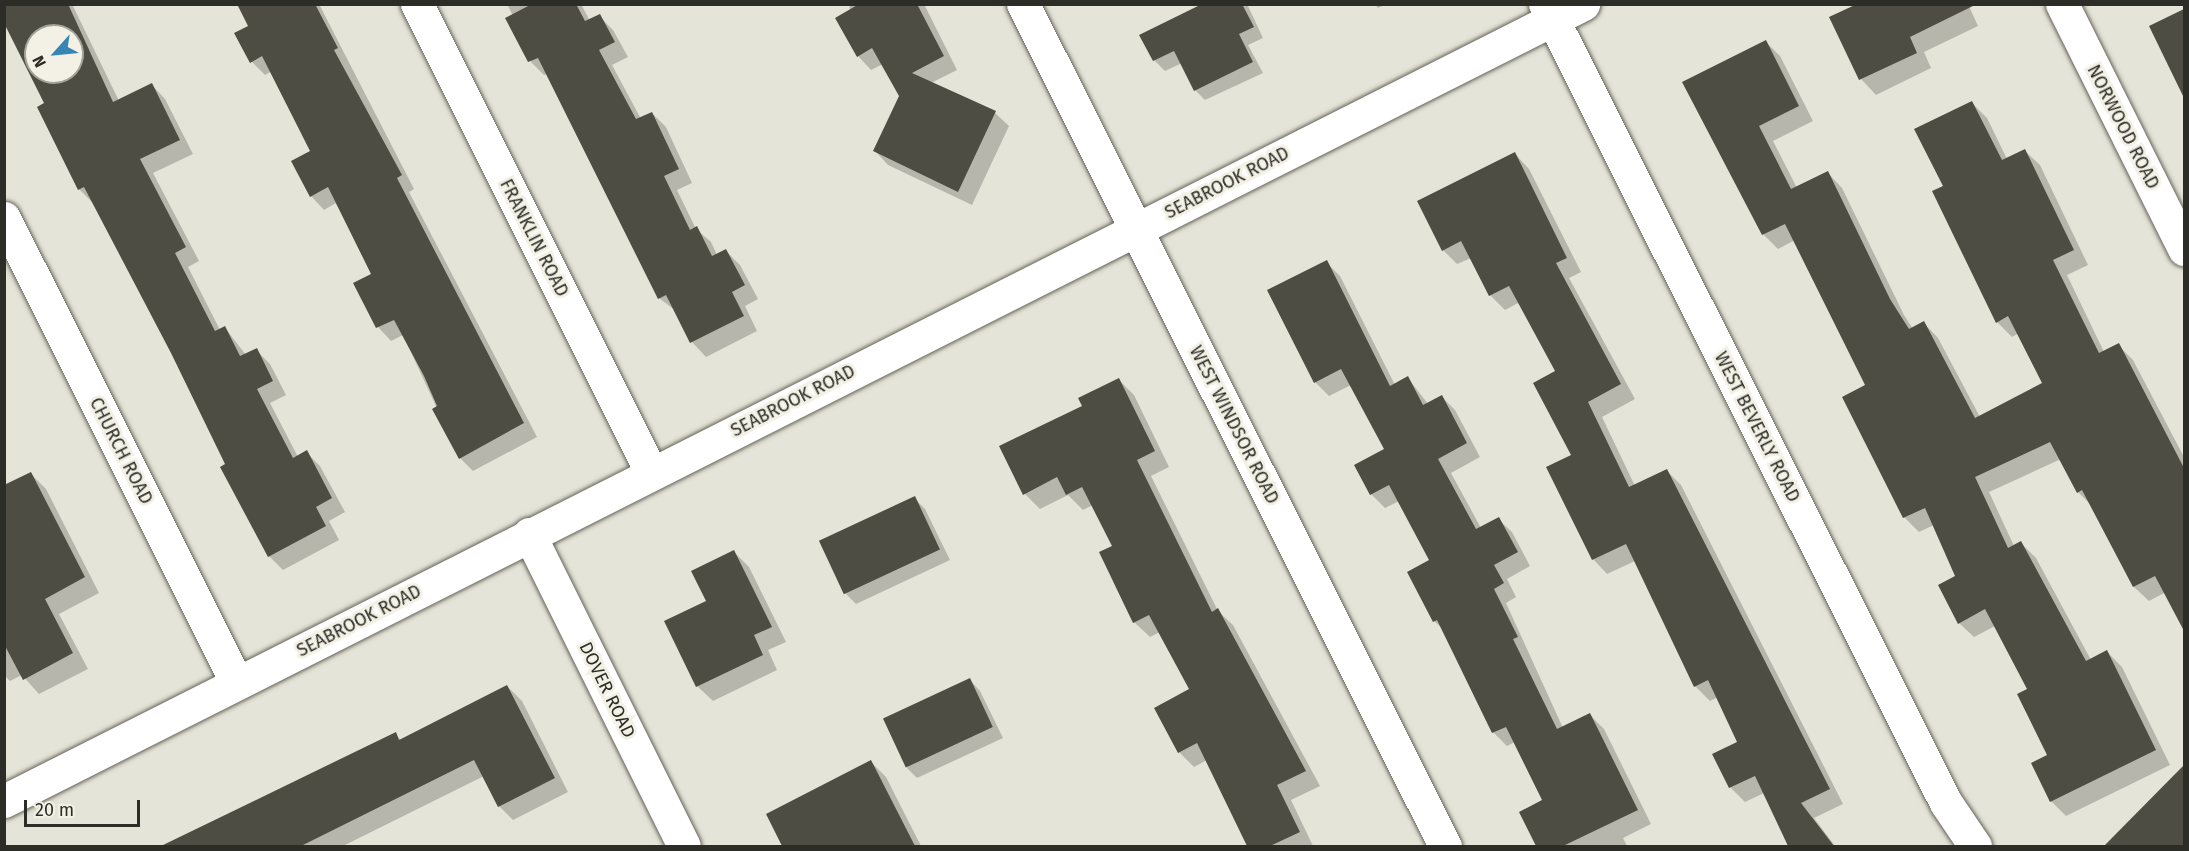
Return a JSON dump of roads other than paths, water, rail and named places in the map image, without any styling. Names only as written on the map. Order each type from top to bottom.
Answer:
[{"type":"street","name":"FRANKLIN ROAD","points":[[417,4],[651,472]]},
{"type":"street","name":"WEST WINDSOR ROAD","points":[[1023,4],[1445,846]]},
{"type":"street","name":"SEABROOK ROAD","points":[[4,801],[1136,228],[1549,12],[1583,4]]},
{"type":"street","name":"NORWOOD ROAD","points":[[2062,4],[2182,240]]},
{"type":"street","name":"WEST BEVERLY ROAD","points":[[1549,12],[1946,803],[1975,846]]},
{"type":"street","name":"CHURCH ROAD","points":[[4,218],[237,683]]},
{"type":"street","name":"DOVER ROAD","points":[[530,534],[684,846]]}]
